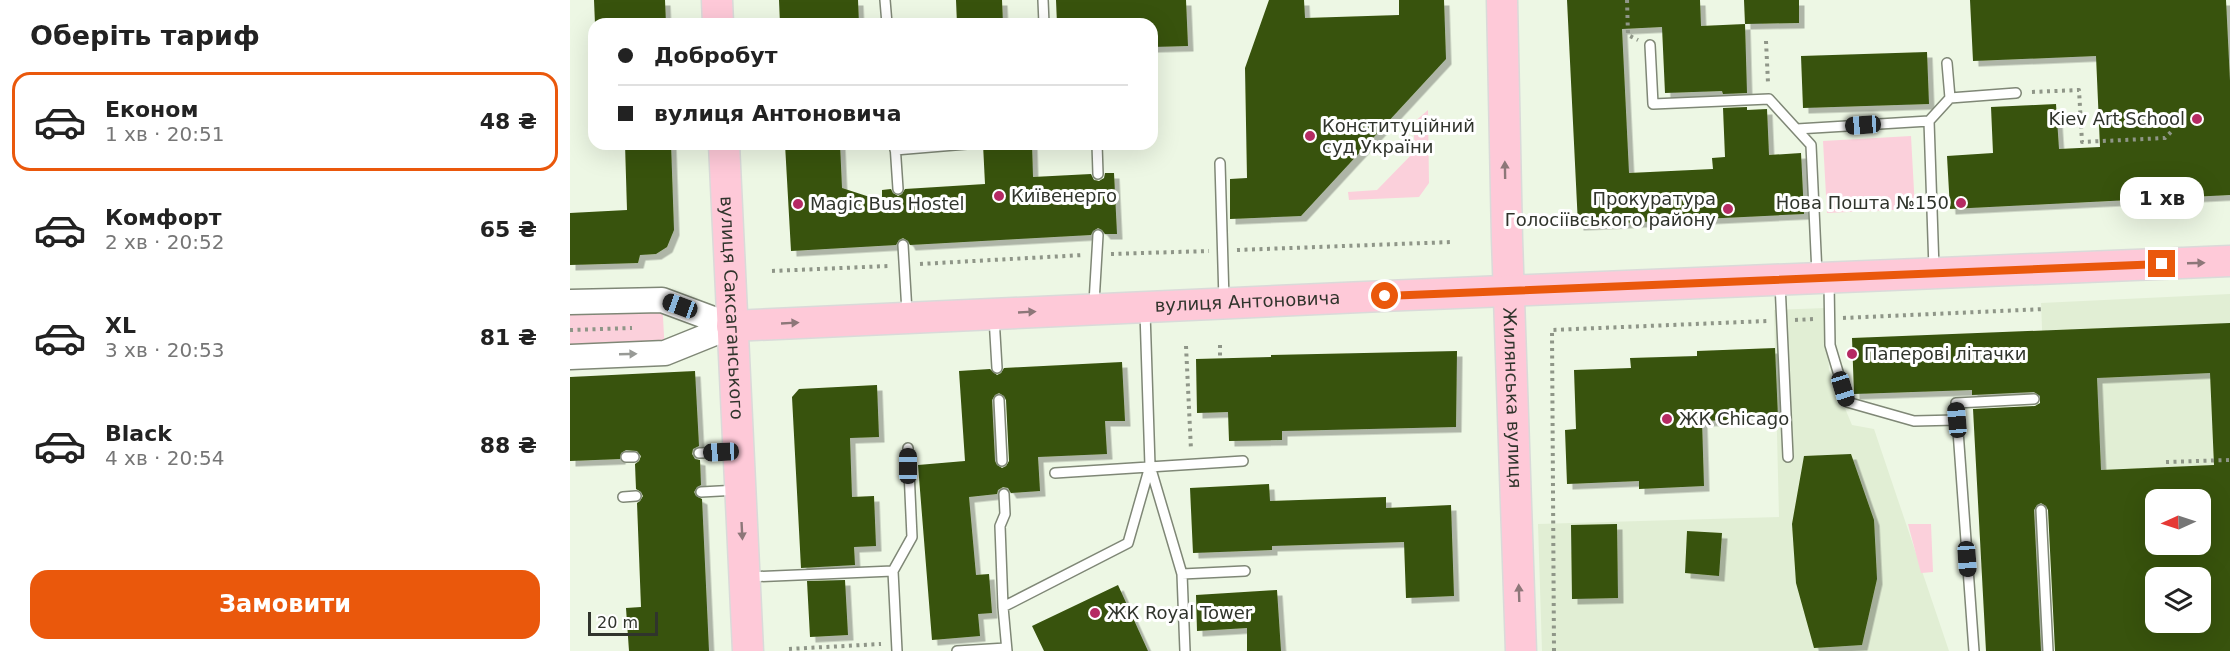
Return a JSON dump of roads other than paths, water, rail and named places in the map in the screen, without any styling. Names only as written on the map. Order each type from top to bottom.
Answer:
[{"type":"main road","points":[[717,0],[718,18]]},
{"type":"main road","name":"Жилянська вулиця","points":[[1502,0],[1508,292],[1521,651]]},
{"type":"main road","name":"вулиця Саксаганського","points":[[724,150],[748,651]]},
{"type":"main road","name":"вулиця Антоновича","points":[[732,326],[1224,302],[2230,261]]},
{"type":"street","name":"вулиця Антоновича","points":[[570,302],[662,300],[732,326]]},
{"type":"street","name":"вулиця Антоновича","points":[[570,357],[665,353],[732,326]]},
{"type":"lane","points":[[885,0],[886,18]]},
{"type":"lane","points":[[1042,0],[1044,18]]},
{"type":"lane","points":[[1650,45],[1653,104],[1769,99],[1811,145],[1823,279],[1830,318],[1830,345],[1847,402],[1914,421],[1957,420]]},
{"type":"lane","points":[[1947,63],[1950,98]]},
{"type":"lane","points":[[1797,129],[1929,121],[1950,98],[2016,93]]},
{"type":"lane","points":[[1929,121],[1935,274]]},
{"type":"lane","points":[[895,150],[898,189]]},
{"type":"lane","points":[[1097,150],[1098,174]]},
{"type":"lane","points":[[1220,163],[1224,302]]},
{"type":"lane","points":[[1094,309],[1098,235]]},
{"type":"lane","points":[[903,245],[907,318]]},
{"type":"lane","points":[[1780,281],[1788,458]]},
{"type":"lane","points":[[1145,306],[1150,466],[1182,574],[1185,651]]},
{"type":"lane","points":[[994,313],[997,368]]},
{"type":"lane","points":[[1974,651],[1956,403],[2034,399]]},
{"type":"lane","points":[[999,400],[1002,461]]},
{"type":"lane","points":[[897,647],[893,571],[912,537],[908,448]]},
{"type":"lane","points":[[699,453],[738,451]]},
{"type":"lane","points":[[1055,473],[1243,461]]},
{"type":"lane","points":[[1003,607],[1128,543],[1150,466]]},
{"type":"lane","points":[[701,492],[740,490]]},
{"type":"lane","points":[[957,651],[1006,650],[1000,526],[1005,514],[1004,494]]},
{"type":"lane","points":[[623,497],[636,496]]},
{"type":"lane","points":[[2041,510],[2048,651]]},
{"type":"lane","points":[[744,577],[893,571]]},
{"type":"lane","points":[[1182,574],[1245,571]]},
{"type":"place","name":"Kiev Art School","points":[[2197,119]]},
{"type":"place","name":"Конституційний суд України","points":[[1310,136]]},
{"type":"place","name":"Київенерго","points":[[999,196]]},
{"type":"place","name":"Нова Пошта №150","points":[[1961,203]]},
{"type":"place","name":"Magic Bus Hostel","points":[[798,204]]},
{"type":"place","name":"Прокуратура Голосіївського району","points":[[1728,209]]},
{"type":"place","name":"Паперові літачки","points":[[1852,354]]},
{"type":"place","name":"ЖК Chicago","points":[[1667,419]]},
{"type":"place","name":"ЖК Royal Tower","points":[[1095,613]]}]
